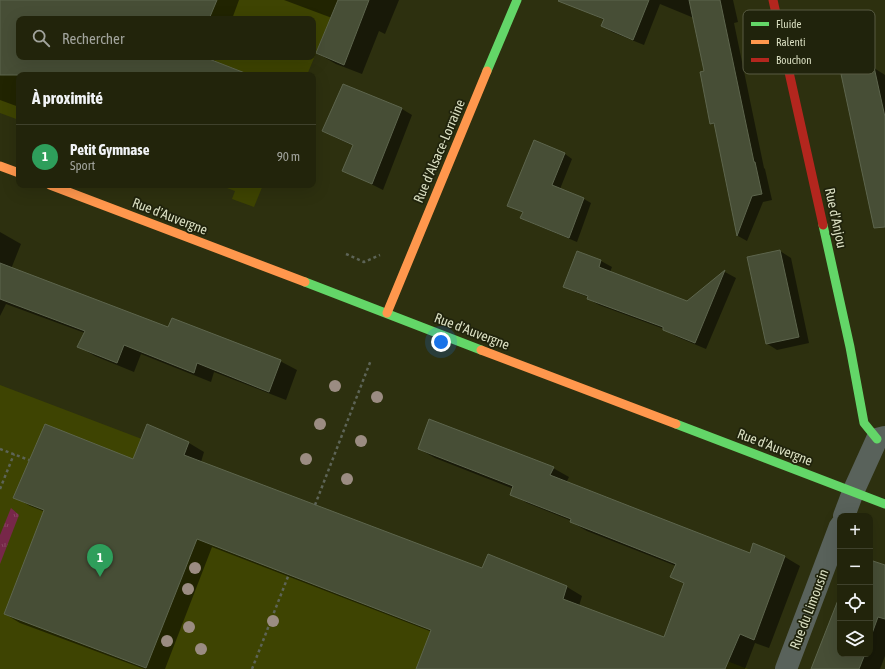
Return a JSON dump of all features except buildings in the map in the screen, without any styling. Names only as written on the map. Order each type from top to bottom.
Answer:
[{"type":"main road","name":"Rue d'Alsace-Lorraine","points":[[387,313],[517,0]]},
{"type":"main road","name":"Rue d'Anjou","points":[[773,0],[775,10]]},
{"type":"main road","name":"Rue d'Anjou","points":[[789,74],[850,347],[864,423],[881,438]]},
{"type":"main road","points":[[0,166],[16,172]]},
{"type":"main road","name":"Rue d'Auvergne","points":[[58,188],[885,504]]},
{"type":"street","points":[[845,513],[853,492],[881,438]]},
{"type":"street","name":"Rue du Limousin","points":[[786,669],[837,534]]},
{"type":"path","points":[[315,505],[371,360]]},
{"type":"path","points":[[0,449],[29,460]]},
{"type":"path","points":[[0,489],[14,454]]},
{"type":"path","points":[[252,669],[289,574]]},
{"type":"shaded area","points":[[0,0],[338,0],[316,53],[316,16],[16,16],[16,60],[313,60],[308,72],[16,72],[16,119],[0,113]]},
{"type":"shaded area","points":[[227,188],[262,188],[254,207],[232,199],[235,191]]},
{"type":"shaded area","points":[[0,385],[257,483],[748,669],[0,669]]},
{"type":"green space","points":[[11,508],[19,515],[0,564],[0,535]]},
{"type":"traffic: fast","points":[[487,71],[517,0]]},
{"type":"traffic: fast","points":[[823,225],[850,347],[864,423],[877,439]]},
{"type":"traffic: fast","points":[[305,282],[481,350]]},
{"type":"traffic: fast","points":[[676,424],[885,504]]},
{"type":"traffic: slow","points":[[387,313],[487,71]]},
{"type":"traffic: slow","points":[[0,166],[16,172]]},
{"type":"traffic: slow","points":[[58,188],[305,282]]},
{"type":"traffic: slow","points":[[481,350],[676,424]]},
{"type":"traffic: jam","points":[[773,0],[775,10]]},
{"type":"traffic: jam","points":[[789,74],[823,225]]},
{"type":"place","name":"Petit Gymnase","points":[[100,577]]}]
